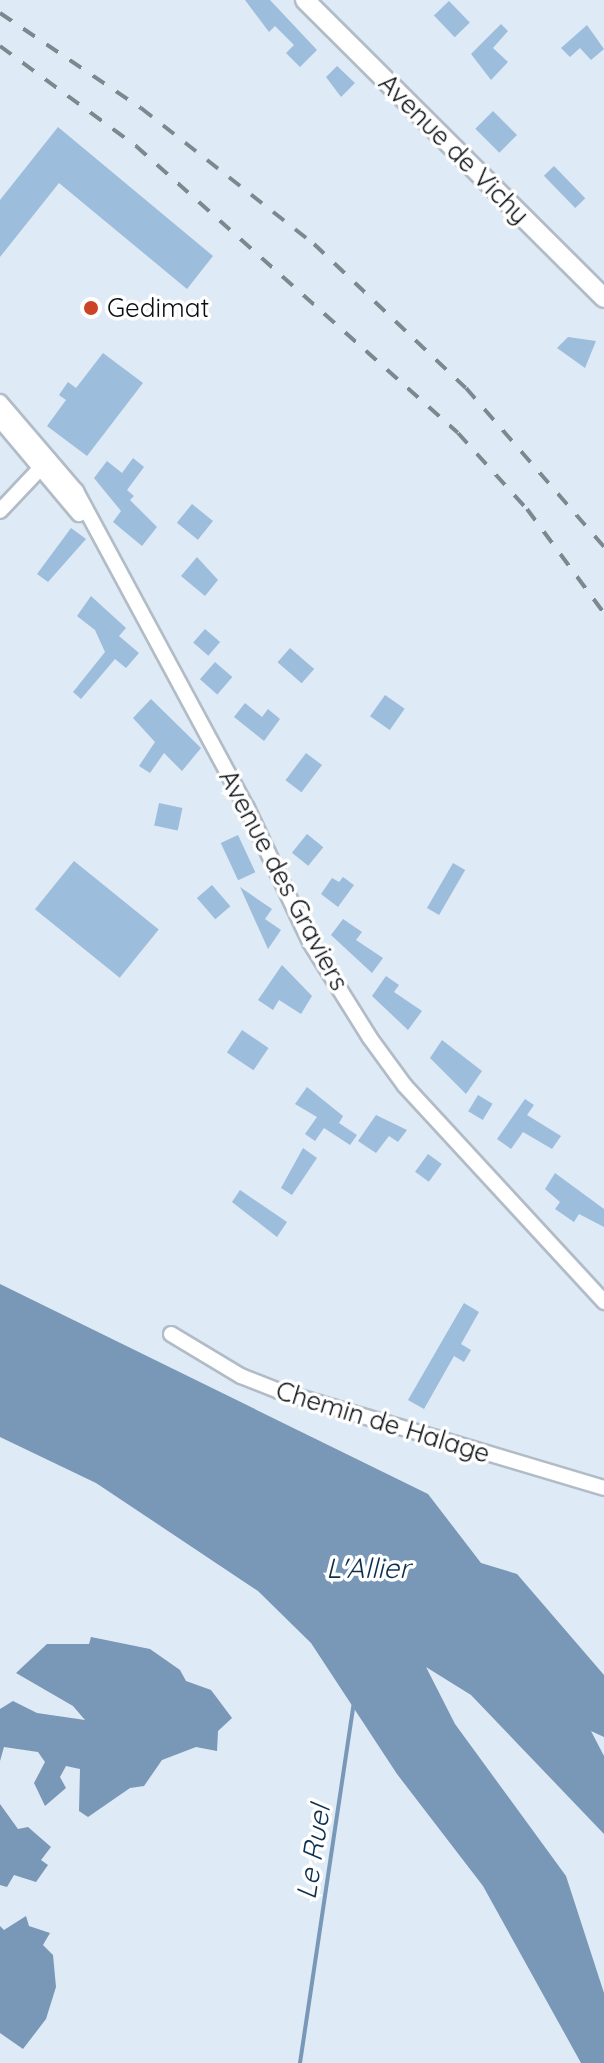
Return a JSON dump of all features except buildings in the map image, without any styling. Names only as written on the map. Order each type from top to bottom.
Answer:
[{"type":"main road","name":"Avenue de Vichy","points":[[305,0],[604,298]]},
{"type":"street","name":"Avenue des Graviers","points":[[0,402],[46,462]]},
{"type":"street","name":"Avenue des Graviers","points":[[0,420],[76,491],[98,538],[247,808],[310,942],[370,1038],[405,1086],[604,1302]]},
{"type":"street","points":[[0,511],[46,462]]},
{"type":"street","name":"Chemin de Halage","points":[[171,1334],[241,1376],[279,1391],[604,1488]]},
{"type":"water","name":"L'Allier","points":[[0,1284],[428,1494],[481,1563],[517,1574],[604,1675],[604,1737],[591,1731],[604,1756],[604,1834],[471,1695],[426,1667],[455,1724],[566,1876],[604,1993],[604,2063],[581,2063],[483,1886],[397,1774],[311,1643],[258,1591],[96,1483],[0,1437]]},
{"type":"water","points":[[91,1637],[150,1649],[180,1670],[186,1681],[211,1690],[232,1718],[218,1731],[217,1751],[196,1747],[162,1760],[144,1786],[130,1788],[88,1817],[79,1811],[80,1769],[66,1766],[60,1777],[66,1788],[45,1806],[34,1783],[45,1762],[38,1752],[4,1747],[0,1761],[0,1709],[13,1701],[37,1713],[85,1720],[73,1706],[16,1673],[47,1644],[89,1644]]},
{"type":"water","points":[[0,1804],[18,1829],[28,1827],[51,1847],[41,1860],[48,1865],[36,1882],[14,1875],[7,1887],[0,1885]]},
{"type":"water","points":[[26,1916],[29,1926],[50,1933],[43,1945],[53,1955],[56,1987],[46,2019],[23,2049],[0,2033],[0,1926],[4,1930]]},
{"type":"waterway","name":"Le Ruel","points":[[300,2063],[354,1702]]},
{"type":"railway","points":[[0,13],[141,108],[314,244],[466,388],[604,547]]},
{"type":"railway","points":[[0,46],[136,146],[458,433],[527,509],[604,613]]},
{"type":"place","name":"Gedimat","points":[[91,308]]}]
